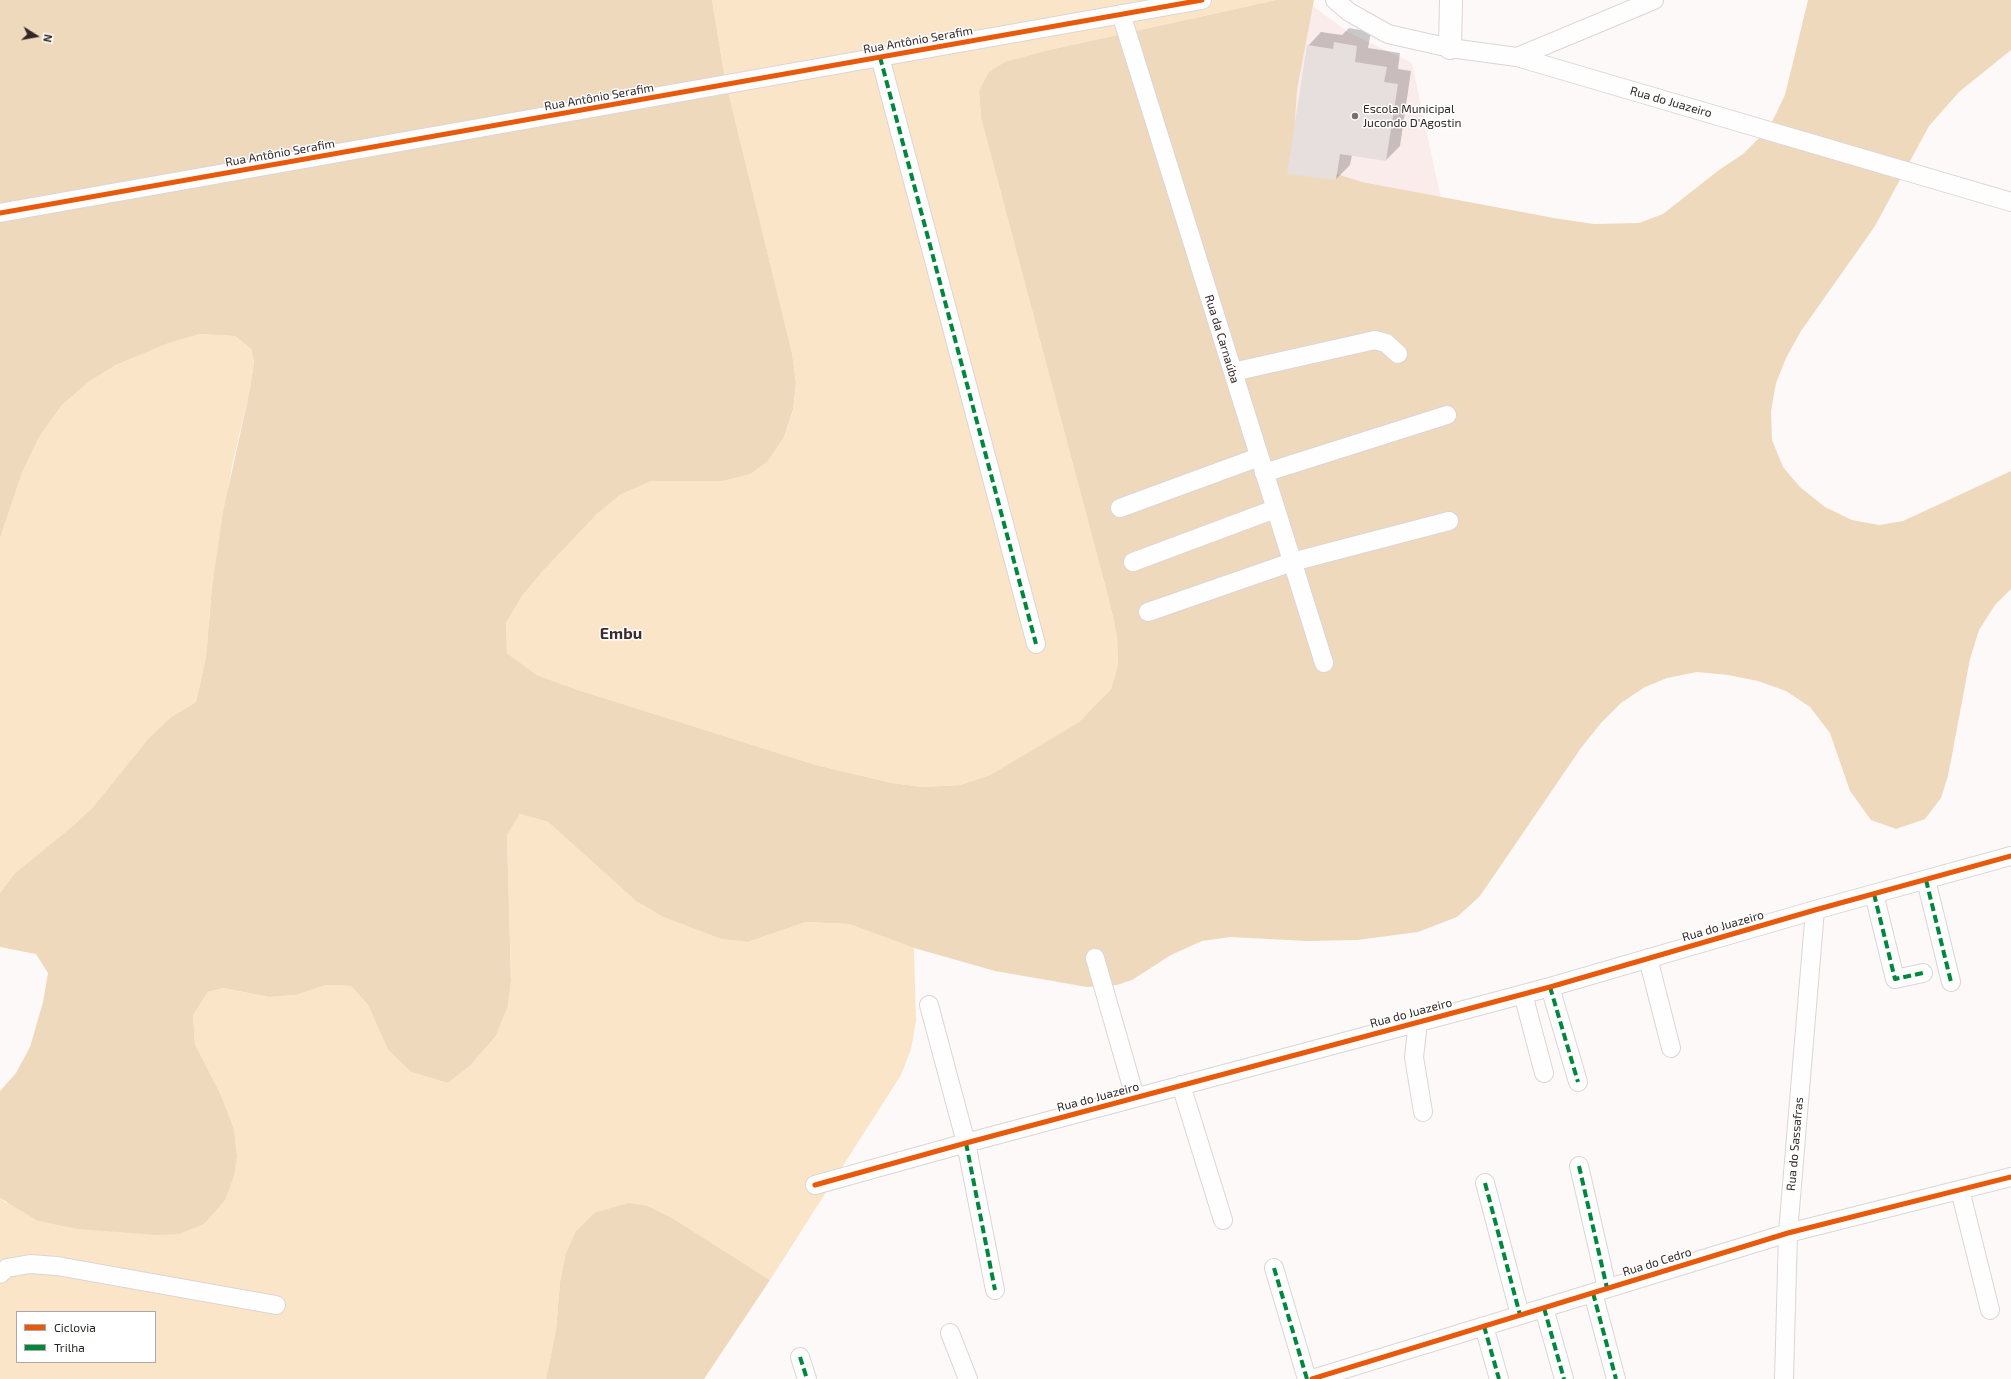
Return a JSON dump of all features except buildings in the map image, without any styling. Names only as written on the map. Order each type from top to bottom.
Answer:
[{"type":"street","name":"Rua Antônio Serafim","points":[[0,213],[1202,0]]},
{"type":"street","name":"Rua do Juazeiro","points":[[1335,0],[1349,12],[1388,34],[1450,48],[1517,57],[2011,202]]},
{"type":"street","points":[[1450,48],[1451,0]]},
{"type":"street","points":[[1517,57],[1654,0]]},
{"type":"street","name":"Rua da Carnaúba","points":[[1121,14],[1324,663]]},
{"type":"street","points":[[880,57],[1036,644]]},
{"type":"street","points":[[1233,372],[1375,340],[1386,343],[1398,354]]},
{"type":"street","points":[[1120,508],[1262,465],[1447,415]]},
{"type":"street","points":[[1133,562],[1276,509]]},
{"type":"street","points":[[1148,612],[1292,562],[1448,521]]},
{"type":"street","name":"Rua do Juazeiro","points":[[815,1185],[1135,1097],[1550,987],[1815,910],[2011,856]]},
{"type":"street","points":[[1926,880],[1951,982]]},
{"type":"street","points":[[1874,894],[1895,979],[1923,973]]},
{"type":"street","name":"Rua do Sassafras","points":[[1784,1379],[1788,1232],[1815,910]]},
{"type":"street","points":[[1095,958],[1135,1097]]},
{"type":"street","points":[[1648,958],[1671,1048]]},
{"type":"street","points":[[1550,987],[1578,1082]]},
{"type":"street","points":[[1523,994],[1544,1073]]},
{"type":"street","points":[[929,1005],[966,1143],[996,1290]]},
{"type":"street","points":[[1418,1022],[1414,1057],[1423,1112]]},
{"type":"street","points":[[1181,1085],[1223,1220]]},
{"type":"street","points":[[1579,1166],[1616,1379]]},
{"type":"street","name":"Rua do Cedro","points":[[1312,1379],[1788,1232],[2011,1177]]},
{"type":"street","points":[[1485,1184],[1520,1315]]},
{"type":"street","points":[[1960,1190],[1990,1310]]},
{"type":"street","points":[[0,1274],[7,1268],[30,1264],[57,1266],[276,1305]]},
{"type":"street","points":[[1274,1268],[1307,1379]]},
{"type":"street","points":[[1544,1308],[1564,1379]]},
{"type":"street","points":[[1484,1326],[1499,1379]]},
{"type":"street","points":[[950,1333],[968,1379]]},
{"type":"street","points":[[800,1357],[807,1379]]},
{"type":"shaded area","points":[[0,0],[712,0],[725,79],[792,353],[796,383],[793,410],[784,437],[768,461],[750,474],[722,481],[651,481],[620,495],[597,514],[542,572],[522,596],[506,623],[507,653],[537,675],[575,689],[816,765],[892,783],[923,787],[960,785],[990,775],[1079,722],[1111,689],[1118,665],[1117,636],[1110,604],[981,118],[979,91],[989,72],[1005,62],[1049,50],[1276,0],[1314,0],[1297,90],[1295,120],[1303,147],[1334,173],[1362,182],[1554,218],[1594,224],[1639,223],[1663,214],[1719,170],[1743,154],[1769,128],[1785,95],[1808,0],[2011,0],[2011,50],[1959,92],[1929,126],[1875,226],[1801,331],[1786,358],[1776,383],[1771,411],[1772,440],[1783,467],[1800,487],[1825,507],[1852,520],[1879,525],[1903,521],[2011,471],[2011,589],[1995,605],[1979,630],[1970,659],[1948,776],[1941,798],[1925,819],[1896,829],[1871,820],[1850,791],[1830,733],[1810,707],[1786,691],[1758,681],[1728,675],[1697,672],[1667,678],[1645,687],[1621,703],[1601,723],[1581,748],[1480,896],[1457,917],[1418,932],[1357,940],[1307,941],[1230,937],[1202,941],[1171,955],[1132,980],[1117,985],[1087,987],[995,971],[914,948],[849,924],[806,922],[748,942],[721,939],[663,917],[636,901],[548,822],[520,814],[507,835],[511,981],[508,1006],[496,1036],[470,1066],[448,1083],[411,1072],[388,1050],[368,1005],[351,986],[326,985],[296,995],[269,997],[223,988],[208,992],[193,1015],[195,1044],[221,1095],[234,1129],[237,1156],[234,1176],[225,1200],[204,1224],[179,1234],[157,1235],[78,1229],[38,1221],[0,1198],[0,1091],[16,1073],[30,1047],[43,1002],[48,973],[36,954],[0,947],[0,893],[14,874],[75,824],[93,807],[148,739],[171,717],[196,702],[206,657],[212,587],[223,512],[250,389],[254,362],[251,349],[235,336],[200,334],[169,343],[116,365],[90,381],[62,405],[39,437],[22,473],[0,538]]},
{"type":"shaded area","points":[[712,0],[1276,0],[1049,50],[979,91],[981,118],[1110,604],[1117,636],[1118,665],[1111,689],[1079,722],[990,775],[960,785],[923,787],[892,783],[816,765],[575,689],[537,675],[507,653],[506,623],[522,596],[542,572],[597,514],[620,495],[651,481],[722,481],[768,461],[784,437],[793,411],[796,383],[792,353],[725,79]]},
{"type":"shaded area","name":"Escola Municipal Jucondo D'Agostin","points":[[1306,1],[1348,32],[1412,63],[1444,213],[1287,174]]},
{"type":"shaded area","points":[[200,334],[235,336],[251,349],[254,362],[250,389],[232,466],[212,587],[206,657],[196,702],[171,717],[148,739],[93,807],[75,824],[14,874],[0,893],[0,538],[22,473],[39,437],[62,405],[90,381],[116,365],[169,343]]},
{"type":"shaded area","points":[[520,814],[548,822],[636,901],[663,917],[721,939],[748,942],[806,922],[849,924],[914,948],[916,1021],[911,1049],[901,1075],[770,1280],[674,1219],[648,1206],[565,1256],[560,1282],[556,1330],[546,1379],[0,1379],[0,1198],[6,1203],[237,1156],[234,1129],[221,1095],[195,1044],[193,1015],[208,992],[223,988],[269,997],[296,995],[326,985],[351,986],[368,1005],[388,1050],[411,1072],[448,1083],[470,1066],[496,1036],[508,1006],[511,981],[507,835]]},
{"type":"shaded area","points":[[629,1203],[648,1206],[674,1219],[770,1280],[704,1379],[546,1379],[556,1330],[560,1282],[565,1256],[576,1231],[596,1212]]},
{"type":"marked path","points":[[880,57],[1036,644]]},
{"type":"marked path","points":[[1926,880],[1951,982]]},
{"type":"marked path","points":[[1874,894],[1895,979],[1923,973]]},
{"type":"marked path","points":[[1550,987],[1578,1082]]},
{"type":"marked path","points":[[966,1143],[995,1290]]},
{"type":"marked path","points":[[1579,1166],[1607,1288]]},
{"type":"marked path","points":[[1485,1183],[1520,1315]]},
{"type":"marked path","points":[[1274,1268],[1307,1379]]},
{"type":"marked path","points":[[1593,1293],[1616,1379]]},
{"type":"marked path","points":[[1544,1308],[1564,1379]]},
{"type":"marked path","points":[[1484,1326],[1499,1379]]},
{"type":"marked path","points":[[800,1357],[807,1379]]},
{"type":"cycle path","points":[[0,213],[1202,0]]},
{"type":"cycle path","points":[[815,1185],[966,1143],[1550,987],[1815,910],[2011,856]]},
{"type":"cycle path","points":[[1312,1379],[1788,1233],[2011,1177]]},
{"type":"place","name":"Escola Municipal Jucondo D'Agostin","points":[[1355,116]]},
{"type":"district","name":"Embu","points":[[621,634]]}]
